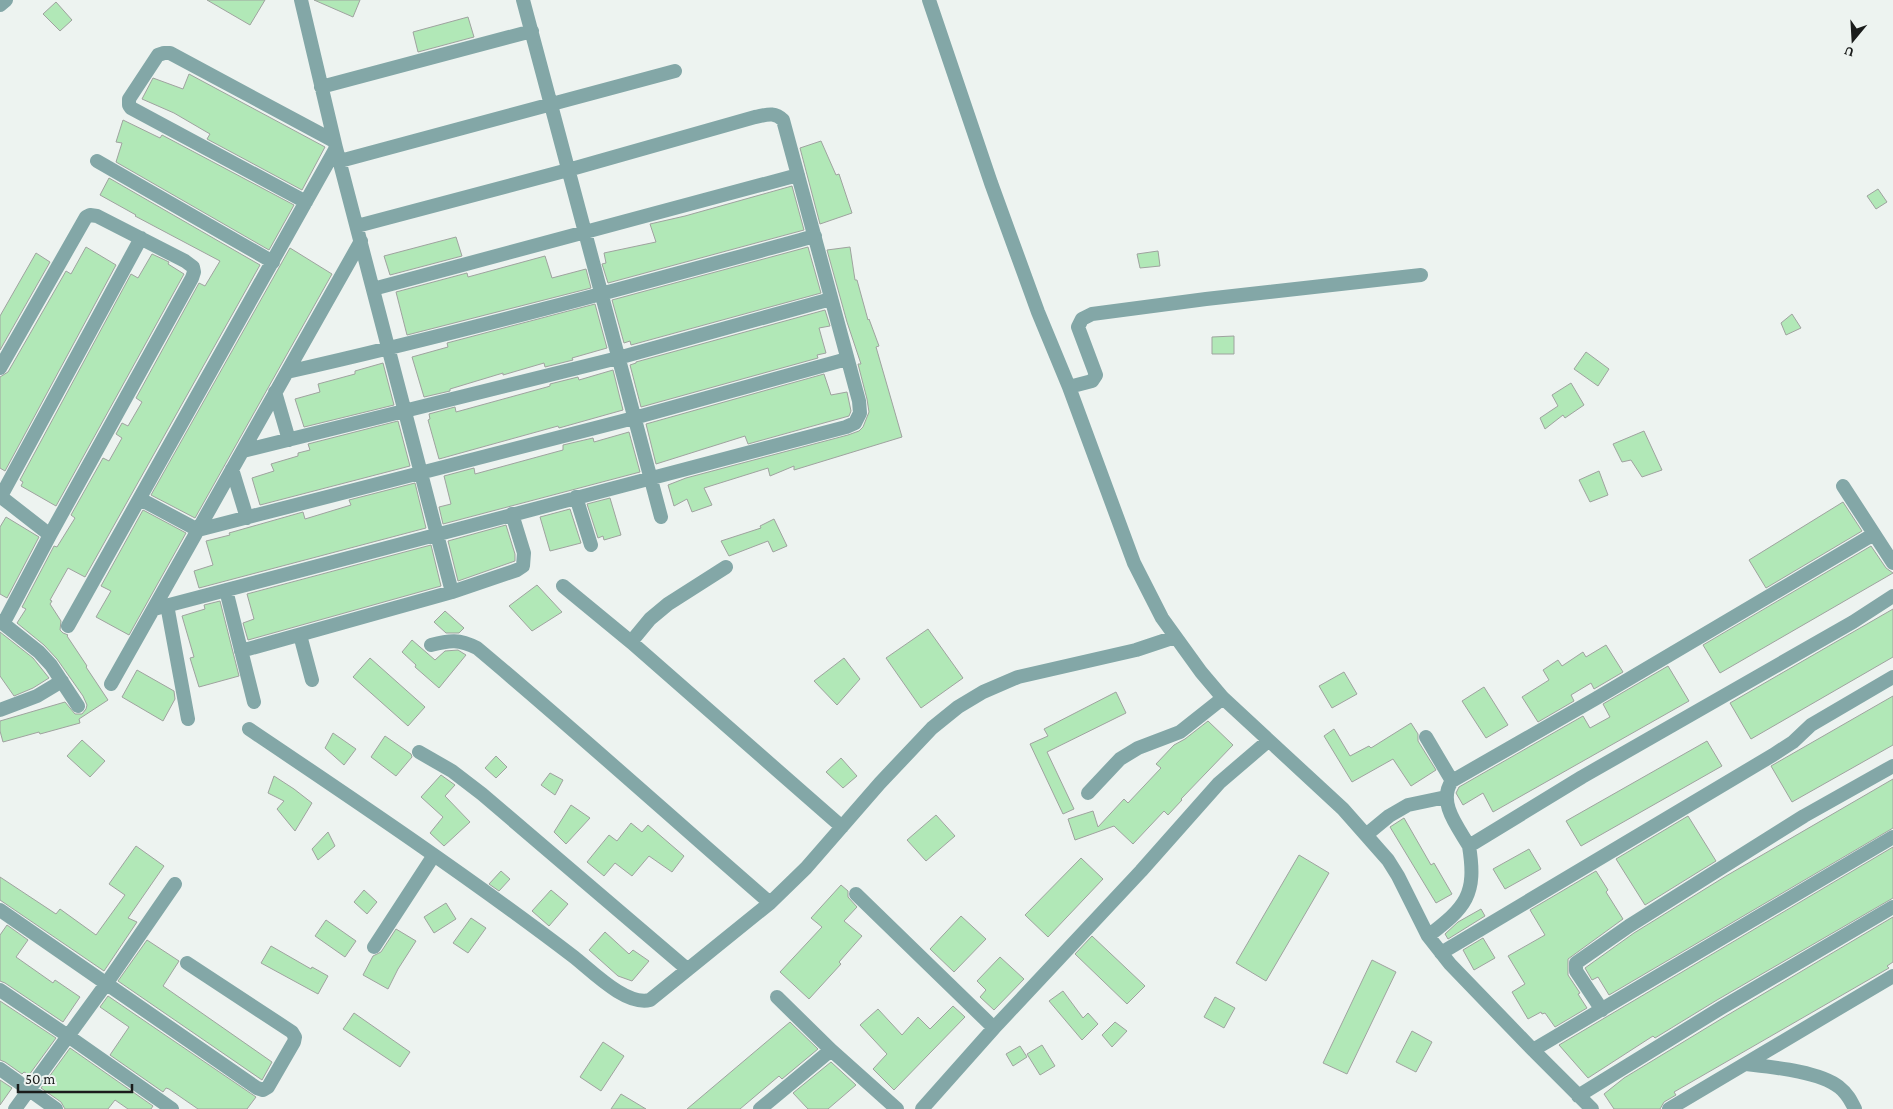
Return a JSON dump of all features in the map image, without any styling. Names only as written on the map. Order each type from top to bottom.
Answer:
[{"type":"street","points":[[0,5],[6,0]]},
{"type":"street","points":[[301,0],[337,150],[452,592]]},
{"type":"street","points":[[523,0],[661,517]]},
{"type":"street","points":[[929,0],[991,183],[1038,312],[1069,388],[1134,563],[1149,595],[1175,637],[1201,672],[1215,704],[1260,747],[1343,809],[1388,860],[1428,936],[1441,953],[1592,1109]]},
{"type":"street","points":[[321,87],[532,31]]},
{"type":"street","points":[[306,202],[131,108],[129,105],[130,99],[158,55],[164,52],[170,53],[337,150],[551,104],[675,71]]},
{"type":"street","points":[[160,607],[846,427],[855,423],[860,413],[783,120],[779,116],[772,114],[755,117],[568,170],[357,226]]},
{"type":"street","points":[[68,626],[337,150]]},
{"type":"street","points":[[97,161],[273,262]]},
{"type":"street","points":[[373,289],[798,175]]},
{"type":"street","points":[[0,368],[86,217],[90,215],[97,216],[194,267],[194,272],[2,623],[39,652],[62,681],[78,706]]},
{"type":"street","points":[[287,372],[389,349],[814,236]]},
{"type":"street","points":[[50,535],[0,497],[141,238]]},
{"type":"street","points":[[111,684],[160,607],[198,530],[361,241]]},
{"type":"street","points":[[1069,388],[1092,381],[1096,375],[1078,328],[1082,319],[1092,314],[1421,275]]},
{"type":"street","points":[[242,451],[618,358],[831,299]]},
{"type":"street","points":[[140,499],[198,530],[634,418],[847,360]]},
{"type":"street","points":[[275,392],[289,440]]},
{"type":"street","points":[[232,469],[247,518]]},
{"type":"street","points":[[1843,486],[1893,563]]},
{"type":"street","points":[[576,497],[591,545]]},
{"type":"street","points":[[241,651],[452,592],[517,570],[523,566],[524,553],[512,514]]},
{"type":"street","points":[[1428,936],[1459,910],[1469,895],[1472,864],[1469,846],[1447,806],[1448,786],[1452,781],[1874,534]]},
{"type":"street","points":[[631,642],[650,620],[668,604],[726,567]]},
{"type":"street","points":[[563,586],[631,642],[842,826]]},
{"type":"street","points":[[226,590],[254,702]]},
{"type":"street","points":[[1469,846],[1590,772],[1853,622],[1893,596]]},
{"type":"street","points":[[160,607],[188,718]]},
{"type":"street","points":[[300,635],[312,680]]},
{"type":"street","points":[[249,729],[434,855],[537,929],[621,994],[642,1002],[650,1000],[770,903],[806,868],[880,783],[932,728],[958,707],[983,692],[1018,677],[1136,650],[1175,637]]},
{"type":"street","points":[[430,645],[451,640],[465,642],[477,648],[576,732],[770,903]]},
{"type":"street","points":[[1441,953],[1773,756],[1793,742],[1810,725],[1893,678]]},
{"type":"street","points":[[0,696],[6,708],[37,696],[62,681]]},
{"type":"street","points":[[1088,793],[1120,759],[1138,748],[1180,732],[1215,704]]},
{"type":"street","points":[[1426,737],[1452,781]]},
{"type":"street","points":[[923,1109],[994,1028],[1141,871],[1219,782],[1260,747]]},
{"type":"street","points":[[419,752],[452,771],[482,794],[687,969]]},
{"type":"street","points":[[1602,1010],[1576,971],[1576,963],[1629,926],[1804,816],[1893,766]]},
{"type":"street","points":[[1366,834],[1388,816],[1408,805],[1446,797]]},
{"type":"street","points":[[1533,1050],[1893,837]]},
{"type":"street","points":[[374,946],[434,855]]},
{"type":"street","points":[[16,1109],[175,884]]},
{"type":"street","points":[[856,894],[994,1028]]},
{"type":"street","points":[[1578,1096],[1721,1008],[1893,907]]},
{"type":"street","points":[[0,910],[257,1088],[263,1090],[268,1087],[294,1042],[295,1037],[292,1032],[188,963]]},
{"type":"street","points":[[1669,1109],[1893,976]]},
{"type":"street","points":[[0,990],[172,1109]]},
{"type":"street","points":[[777,997],[831,1050],[896,1109]]},
{"type":"street","points":[[760,1109],[831,1050]]},
{"type":"street","points":[[1745,1064],[1808,1073],[1838,1086],[1850,1098],[1855,1109]]},
{"type":"street","points":[[0,1069],[56,1109]]},
{"type":"building","points":[[207,0],[265,0],[250,25]]},
{"type":"building","points":[[314,0],[360,0],[353,17]]},
{"type":"building","points":[[56,2],[72,20],[60,31],[43,14]]},
{"type":"building","points":[[468,17],[474,37],[418,52],[413,32]]},
{"type":"building","points":[[189,74],[325,147],[302,190],[207,139],[210,134],[174,113],[142,99],[153,78],[183,89]]},
{"type":"building","points":[[123,120],[160,138],[162,135],[294,205],[269,250],[116,162],[122,143],[116,142]]},
{"type":"building","points":[[821,141],[836,175],[839,174],[852,213],[820,224],[800,148]]},
{"type":"building","points":[[109,178],[260,265],[85,577],[68,568],[50,600],[52,601],[50,604],[61,621],[60,630],[68,635],[108,700],[79,719],[80,723],[3,742],[0,721],[65,702],[75,714],[82,714],[86,709],[87,705],[83,696],[57,659],[44,645],[17,623],[26,609],[22,607],[54,546],[57,547],[75,518],[71,515],[103,458],[109,461],[122,438],[116,434],[122,423],[128,426],[142,402],[136,398],[199,283],[205,286],[220,261],[135,216],[100,195]]},
{"type":"building","points":[[792,186],[804,230],[608,283],[602,264],[606,263],[604,253],[656,242],[650,224]]},
{"type":"building","points":[[1878,189],[1887,202],[1876,209],[1867,196]]},
{"type":"building","points":[[456,237],[462,256],[390,275],[384,256]]},
{"type":"building","points":[[86,247],[116,265],[5,471],[0,468],[0,377],[8,372],[66,271],[71,274]]},
{"type":"building","points":[[808,247],[821,293],[631,345],[630,341],[624,343],[612,300]]},
{"type":"building","points":[[850,247],[855,280],[857,280],[868,320],[879,346],[876,347],[902,437],[794,470],[794,466],[770,476],[768,468],[704,488],[712,505],[692,512],[687,499],[674,506],[668,485],[686,478],[848,435],[859,431],[863,427],[869,412],[858,364],[861,364],[827,250]]},
{"type":"building","points":[[290,248],[332,274],[195,518],[151,495]]},
{"type":"building","points":[[1158,251],[1160,266],[1140,268],[1137,254]]},
{"type":"building","points":[[36,253],[50,262],[0,350],[0,316]]},
{"type":"building","points":[[152,254],[169,262],[168,264],[184,274],[56,506],[21,486],[23,482],[20,480],[131,274],[138,278]]},
{"type":"building","points":[[545,256],[552,278],[586,269],[591,288],[407,335],[396,292],[467,273],[468,277]]},
{"type":"building","points":[[595,304],[607,348],[572,358],[573,360],[545,367],[544,363],[503,375],[503,373],[450,389],[450,391],[424,397],[412,357],[448,347],[447,343]]},
{"type":"building","points":[[825,310],[830,326],[819,328],[826,353],[817,355],[818,358],[641,407],[630,365]]},
{"type":"building","points":[[1792,314],[1801,328],[1786,335],[1781,323]]},
{"type":"building","points":[[1234,336],[1234,354],[1212,354],[1212,337]]},
{"type":"building","points":[[1586,352],[1609,369],[1598,386],[1574,369]]},
{"type":"building","points":[[383,363],[394,405],[304,427],[295,399],[320,392],[318,384],[355,374],[355,371]]},
{"type":"building","points":[[613,370],[623,410],[439,459],[428,420],[430,419],[429,414],[455,407],[456,412],[547,387],[550,384],[578,377],[579,380]]},
{"type":"building","points":[[824,374],[831,395],[847,392],[851,411],[849,416],[748,444],[745,436],[656,464],[646,424]]},
{"type":"building","points":[[1571,383],[1584,405],[1565,418],[1563,415],[1545,429],[1540,418],[1558,406],[1552,395]]},
{"type":"building","points":[[398,421],[410,466],[260,505],[252,478],[274,471],[271,464],[298,456],[298,453],[310,450],[308,444]]},
{"type":"building","points":[[1644,431],[1662,470],[1642,477],[1631,460],[1622,462],[1613,444]]},
{"type":"building","points":[[629,432],[640,472],[443,524],[439,507],[451,504],[444,476],[474,468],[475,474],[563,450],[563,445],[593,438],[594,442]]},
{"type":"building","points":[[1599,471],[1608,495],[1590,502],[1579,480]]},
{"type":"building","points":[[415,483],[426,528],[199,588],[194,571],[213,565],[206,541],[303,512],[305,519],[351,505],[349,500]]},
{"type":"building","points":[[610,498],[621,535],[604,540],[603,536],[598,538],[587,504]]},
{"type":"building","points":[[1843,502],[1862,531],[1766,588],[1749,560]]},
{"type":"building","points":[[570,509],[581,543],[550,551],[540,517]]},
{"type":"building","points":[[143,510],[186,533],[129,635],[96,617],[111,591],[101,586]]},
{"type":"building","points":[[6,517],[39,537],[7,598],[0,594],[0,527]]},
{"type":"building","points":[[774,519],[787,546],[773,552],[768,541],[729,556],[721,541],[761,528],[760,526]]},
{"type":"building","points":[[506,525],[515,554],[515,561],[458,581],[448,541]]},
{"type":"building","points":[[431,545],[441,586],[248,640],[243,623],[254,619],[247,594]]},
{"type":"building","points":[[1871,546],[1886,568],[1893,573],[1720,673],[1703,645]]},
{"type":"building","points":[[537,585],[562,612],[532,631],[509,606]]},
{"type":"building","points":[[220,601],[239,676],[199,687],[190,658],[194,657],[182,616],[205,609],[204,605]]},
{"type":"building","points":[[1893,609],[1893,657],[1751,739],[1730,703]]},
{"type":"building","points":[[445,611],[464,628],[459,633],[446,633],[434,622]]},
{"type":"building","points":[[928,629],[963,678],[921,708],[886,658]]},
{"type":"building","points":[[0,632],[33,658],[49,678],[33,688],[14,696],[0,676]]},
{"type":"building","points":[[412,640],[435,660],[445,651],[458,650],[466,655],[439,688],[415,667],[416,665],[402,652]]},
{"type":"building","points":[[1606,645],[1623,672],[1594,689],[1591,683],[1571,695],[1574,701],[1538,722],[1522,697],[1549,680],[1543,670],[1558,660],[1562,666],[1583,652],[1586,657]]},
{"type":"building","points":[[370,658],[425,707],[408,726],[353,677]]},
{"type":"building","points":[[844,658],[860,679],[837,705],[814,681]]},
{"type":"building","points":[[1668,666],[1689,701],[1493,812],[1483,793],[1463,805],[1456,793],[1459,787],[1583,716],[1590,728],[1610,717],[1603,704]]},
{"type":"building","points":[[137,670],[174,691],[175,699],[163,721],[122,697]]},
{"type":"building","points":[[1344,672],[1357,694],[1332,708],[1319,686]]},
{"type":"building","points":[[1484,687],[1508,725],[1486,738],[1462,701]]},
{"type":"building","points":[[1116,692],[1126,713],[1047,752],[1074,809],[1063,814],[1030,744],[1048,736],[1044,729]]},
{"type":"building","points":[[1893,696],[1893,745],[1792,802],[1771,766]]},
{"type":"building","points":[[1208,721],[1233,745],[1168,815],[1164,811],[1133,844],[1114,826],[1075,840],[1068,819],[1093,811],[1098,827],[1124,799],[1128,803],[1161,768],[1156,764],[1174,745]]},
{"type":"building","points":[[1411,723],[1418,734],[1418,741],[1436,770],[1411,786],[1393,759],[1352,782],[1324,736],[1334,729],[1350,756],[1369,746],[1371,748]]},
{"type":"building","points":[[333,733],[356,749],[344,765],[325,748]]},
{"type":"building","points":[[385,736],[411,754],[412,757],[396,776],[371,757]]},
{"type":"building","points":[[82,740],[105,761],[90,777],[67,756]]},
{"type":"building","points":[[1707,741],[1722,766],[1581,846],[1566,821]]},
{"type":"building","points":[[496,756],[507,767],[496,778],[485,768]]},
{"type":"building","points":[[841,758],[857,776],[843,788],[826,772]]},
{"type":"building","points":[[550,773],[563,780],[555,795],[541,785]]},
{"type":"building","points":[[441,775],[455,785],[445,796],[470,822],[444,846],[430,833],[443,817],[421,797]]},
{"type":"building","points":[[274,776],[312,803],[295,831],[277,809],[284,801],[268,793]]},
{"type":"building","points":[[1893,779],[1893,828],[1609,995],[1598,977],[1592,980],[1585,968],[1634,933],[1726,876]]},
{"type":"building","points":[[571,805],[590,818],[566,844],[554,832]]},
{"type":"building","points":[[936,815],[955,836],[926,861],[907,840]]},
{"type":"building","points":[[1688,816],[1716,861],[1645,905],[1616,859]]},
{"type":"building","points":[[1404,818],[1431,865],[1434,863],[1452,894],[1436,903],[1390,827]]},
{"type":"building","points":[[631,823],[642,832],[648,825],[684,856],[672,872],[649,856],[632,876],[615,863],[604,876],[587,862],[609,835],[617,841]]},
{"type":"building","points":[[328,832],[335,846],[318,860],[312,849]]},
{"type":"building","points":[[136,846],[164,866],[128,918],[137,922],[104,971],[0,900],[0,877],[56,914],[60,909],[96,935],[125,895],[109,884]]},
{"type":"building","points":[[1893,847],[1893,898],[1655,1038],[1653,1036],[1588,1078],[1559,1045]]},
{"type":"building","points":[[1529,849],[1541,869],[1505,889],[1493,869]]},
{"type":"building","points":[[1299,855],[1329,873],[1266,981],[1236,963]]},
{"type":"building","points":[[1081,858],[1103,879],[1048,937],[1025,915]]},
{"type":"building","points":[[501,871],[510,879],[499,891],[489,884]]},
{"type":"building","points":[[1596,871],[1608,890],[1606,892],[1623,919],[1568,959],[1568,975],[1587,1008],[1555,1027],[1545,1013],[1542,1014],[1541,1012],[1528,1019],[1512,992],[1525,984],[1508,956],[1545,935],[1530,910]]},
{"type":"building","points":[[841,885],[848,891],[848,897],[857,907],[844,921],[862,936],[839,962],[841,964],[809,999],[780,972],[822,927],[811,918]]},
{"type":"building","points":[[364,890],[377,902],[367,914],[354,902]]},
{"type":"building","points":[[551,890],[568,904],[549,926],[532,911]]},
{"type":"building","points":[[446,903],[456,919],[434,933],[424,917]]},
{"type":"building","points":[[1481,909],[1485,916],[1448,939],[1445,934],[1458,922]]},
{"type":"building","points":[[961,916],[986,939],[954,972],[930,949]]},
{"type":"building","points":[[1893,917],[1893,962],[1887,966],[1889,968],[1674,1092],[1676,1095],[1664,1102],[1660,1109],[1614,1109],[1604,1094],[1624,1078]]},
{"type":"building","points":[[471,918],[486,928],[468,953],[453,943]]},
{"type":"building","points":[[326,920],[356,941],[345,957],[315,936]]},
{"type":"building","points":[[7,925],[28,940],[16,957],[53,983],[55,980],[80,997],[63,1022],[0,981],[0,935]]},
{"type":"building","points":[[396,929],[416,941],[388,989],[363,975],[373,956],[381,952]]},
{"type":"building","points":[[605,932],[629,954],[633,950],[649,961],[632,981],[618,976],[589,950]]},
{"type":"building","points":[[1092,936],[1145,986],[1127,1004],[1075,954]]},
{"type":"building","points":[[1483,938],[1495,958],[1474,970],[1463,950]]},
{"type":"building","points":[[147,940],[179,961],[163,986],[272,1062],[262,1080],[118,981]]},
{"type":"building","points":[[271,946],[311,969],[312,967],[328,976],[318,994],[261,963]]},
{"type":"building","points":[[1000,957],[1024,979],[994,1010],[980,997],[986,990],[977,981]]},
{"type":"building","points":[[1372,960],[1396,972],[1347,1074],[1323,1063]]},
{"type":"building","points":[[1063,991],[1083,1018],[1088,1013],[1098,1024],[1082,1040],[1049,1001]]},
{"type":"building","points":[[108,996],[256,1097],[247,1109],[198,1109],[169,1089],[166,1088],[163,1092],[110,1055],[129,1027],[100,1007]]},
{"type":"building","points":[[1215,997],[1235,1008],[1224,1028],[1204,1017]]},
{"type":"building","points":[[0,1001],[56,1038],[29,1075],[24,1072],[22,1074],[0,1060]]},
{"type":"building","points":[[953,1006],[965,1017],[894,1090],[873,1069],[887,1054],[860,1025],[878,1009],[902,1035],[918,1017],[930,1029]]},
{"type":"building","points":[[354,1013],[410,1052],[400,1067],[343,1029]]},
{"type":"building","points":[[790,1022],[818,1049],[782,1079],[779,1076],[740,1109],[687,1109]]},
{"type":"building","points":[[1115,1022],[1127,1031],[1112,1047],[1102,1035]]},
{"type":"building","points":[[1412,1031],[1432,1042],[1416,1072],[1396,1062]]},
{"type":"building","points":[[603,1042],[624,1056],[601,1091],[580,1077]]},
{"type":"building","points":[[1042,1045],[1055,1066],[1040,1075],[1027,1054]]},
{"type":"building","points":[[1020,1046],[1027,1057],[1013,1066],[1006,1054]]},
{"type":"building","points":[[70,1048],[153,1106],[151,1109],[128,1109],[115,1100],[108,1109],[65,1109],[61,1102],[41,1088]]},
{"type":"building","points":[[831,1062],[856,1085],[828,1109],[808,1109],[793,1093]]},
{"type":"building","points":[[0,1080],[12,1088],[0,1105]]},
{"type":"building","points":[[621,1094],[646,1109],[611,1109]]}]
